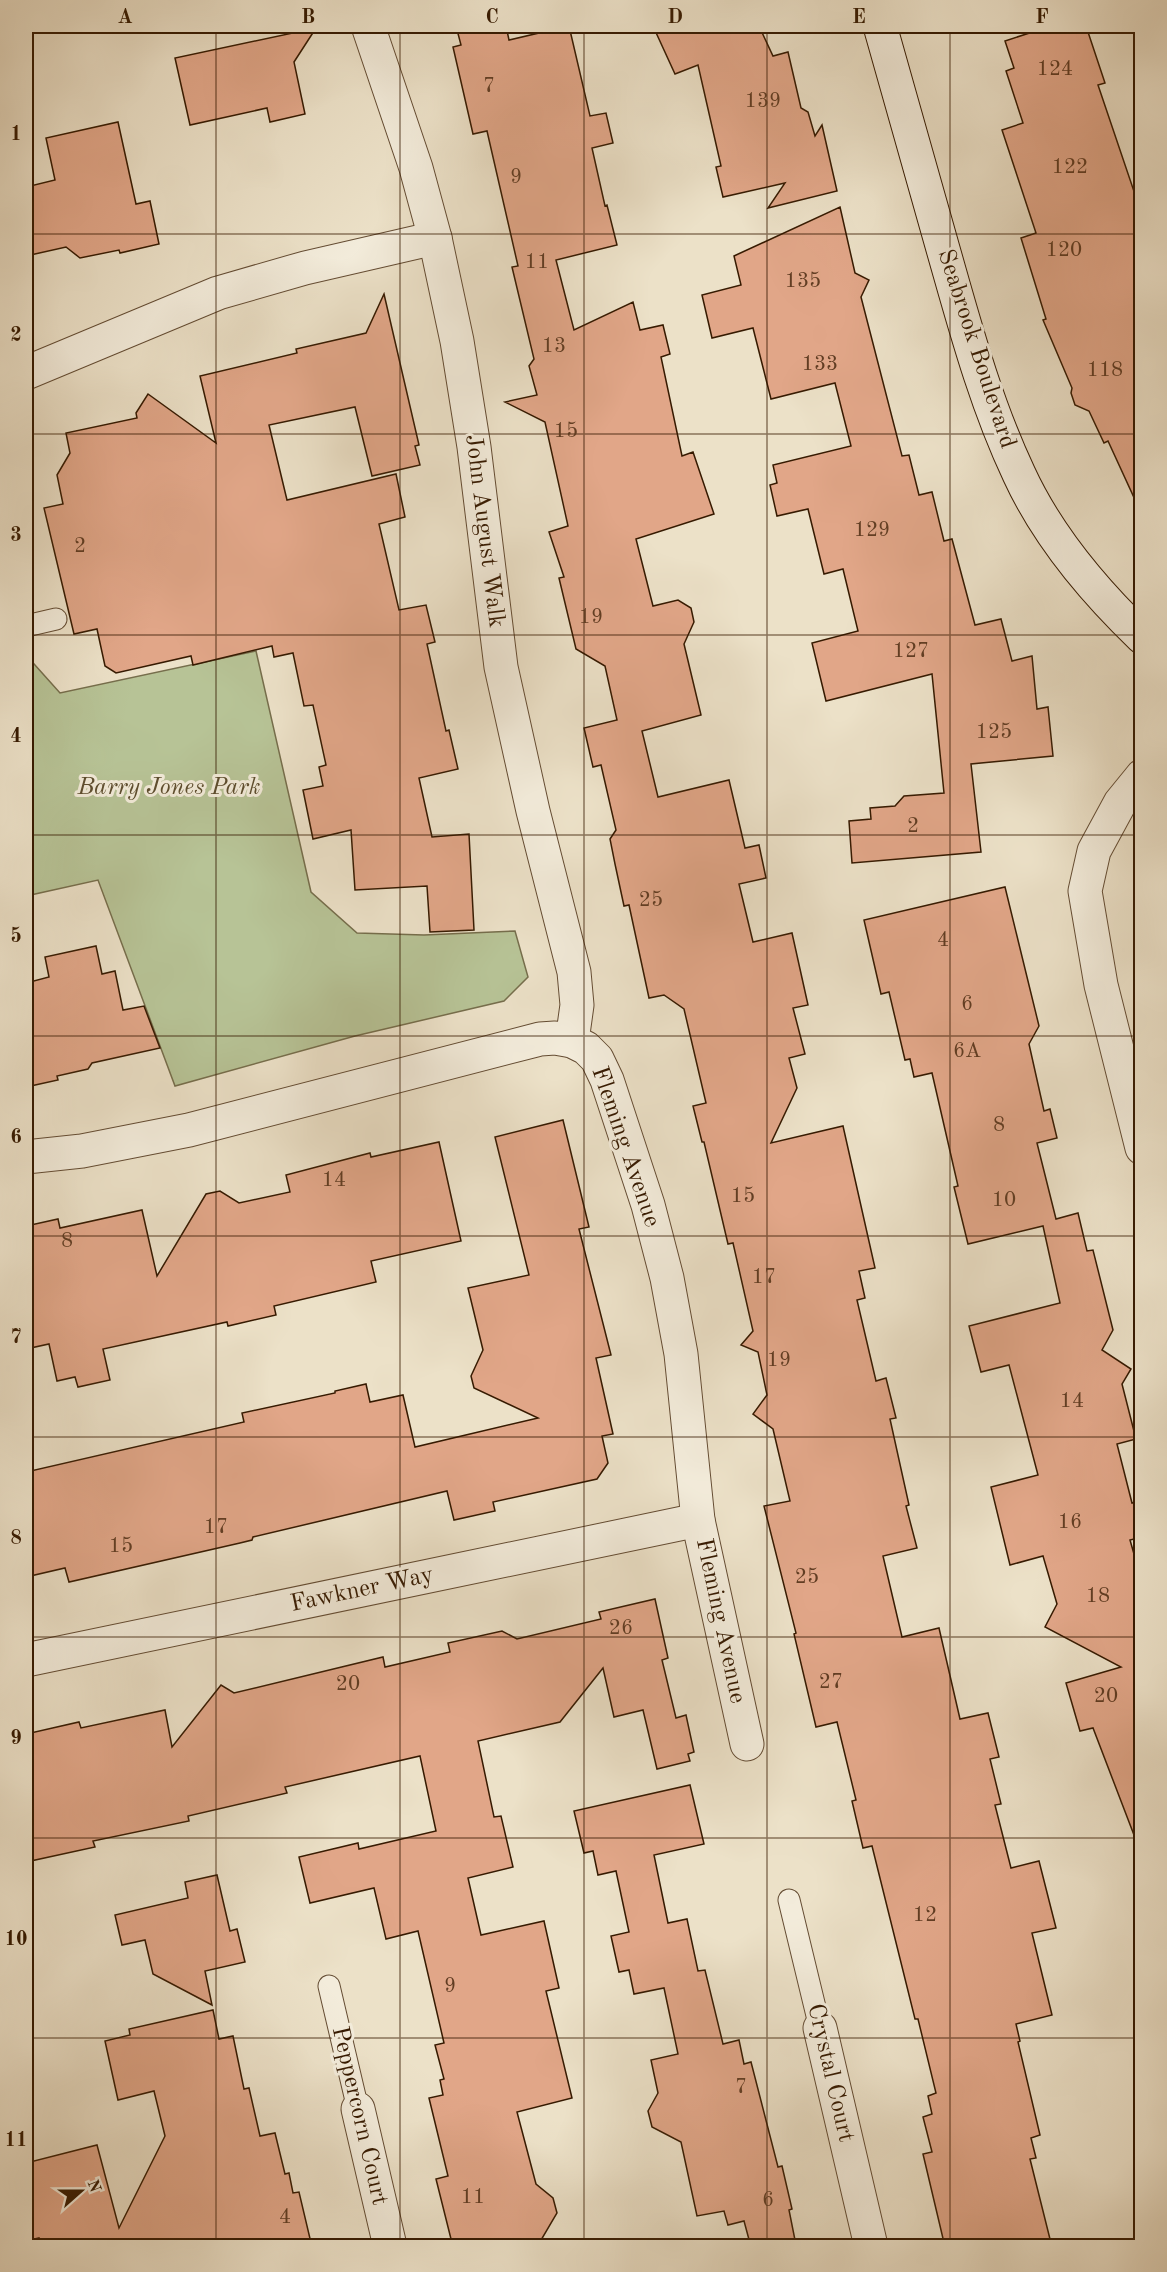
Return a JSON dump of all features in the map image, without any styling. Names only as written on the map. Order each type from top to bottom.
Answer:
[{"type":"street","name":"John August Walk","points":[[368,26],[416,168],[435,238],[457,341],[474,447],[501,668],[533,812],[574,972],[577,1005],[572,1041]]},
{"type":"street","name":"Seabrook Boulevard","points":[[880,26],[966,332],[990,406],[1019,475],[1048,525],[1085,577],[1111,607],[1142,637]]},
{"type":"street","points":[[26,373],[218,293],[305,268],[435,238]]},
{"type":"street","points":[[1142,776],[1120,803],[1094,851],[1086,891],[1101,985],[1142,1148]]},
{"type":"street","name":"Fleming Avenue","points":[[26,1157],[82,1151],[189,1130],[540,1039],[555,1038],[572,1041],[586,1048],[597,1059],[607,1080],[648,1205],[667,1278],[681,1354],[698,1520],[747,1744]]},
{"type":"street","name":"Fawkner Way","points":[[26,1660],[698,1520]]},
{"type":"street","name":"Crystal Court","points":[[820,2028],[870,2247]]},
{"type":"street","name":"Peppercorn Court","points":[[358,2109],[390,2247]]},
{"type":"lane","points":[[26,626],[56,619]]},
{"type":"lane","name":"Crystal Court","points":[[789,1900],[820,2028]]},
{"type":"lane","name":"Peppercorn Court","points":[[329,1986],[358,2109]]},
{"type":"green space","name":"Barry Jones Park","points":[[256,651],[311,892],[357,933],[424,935],[515,931],[528,977],[504,1001],[355,1036],[175,1086],[98,880],[26,896],[26,655],[60,693]]},
{"type":"building","points":[[456,26],[506,26],[509,40],[569,26],[590,116],[606,113],[613,143],[592,148],[605,206],[607,205],[617,245],[556,260],[574,330],[633,302],[640,330],[663,325],[670,354],[661,357],[682,456],[693,452],[714,514],[636,539],[653,606],[678,600],[691,608],[694,622],[684,644],[701,715],[642,731],[658,797],[729,780],[745,848],[759,845],[766,878],[739,884],[753,942],[792,933],[808,1005],[793,1008],[805,1054],[789,1058],[797,1088],[771,1143],[843,1126],[875,1268],[859,1271],[865,1298],[857,1300],[876,1381],[886,1378],[896,1418],[890,1419],[909,1505],[906,1506],[917,1548],[883,1556],[902,1637],[939,1628],[960,1719],[988,1713],[999,1757],[990,1759],[1001,1804],[995,1805],[1011,1868],[1039,1861],[1056,1928],[1032,1933],[1052,2015],[1016,2024],[1020,2041],[1018,2042],[1040,2135],[1031,2138],[1036,2158],[1030,2159],[1052,2247],[945,2247],[923,2154],[932,2152],[923,2117],[932,2114],[928,2096],[936,2093],[918,2019],[915,2019],[872,1846],[863,1848],[852,1801],[856,1800],[837,1722],[816,1727],[794,1634],[796,1633],[764,1506],[790,1501],[773,1429],[753,1414],[767,1395],[758,1352],[741,1345],[753,1331],[733,1243],[728,1244],[704,1142],[702,1142],[693,1106],[706,1103],[684,1009],[664,995],[649,998],[629,905],[624,906],[615,864],[610,839],[616,830],[601,765],[593,767],[584,728],[617,720],[605,666],[576,649],[559,578],[564,577],[549,532],[568,526],[545,422],[505,402],[537,395],[529,366],[534,359],[512,267],[518,266],[487,131],[473,134],[453,47],[461,45]]},
{"type":"building","points":[[653,26],[759,26],[773,56],[788,52],[801,108],[808,112],[815,136],[822,125],[837,191],[768,208],[785,183],[723,197],[716,167],[721,166],[698,65],[675,74]]},
{"type":"building","points":[[1051,26],[1086,26],[1105,83],[1098,85],[1142,215],[1142,515],[1108,441],[1104,443],[1089,411],[1075,405],[1071,393],[1072,388],[1043,320],[1046,319],[1021,238],[1036,233],[1002,130],[1023,123],[1006,71],[1014,68],[1005,41]]},
{"type":"building","points":[[316,28],[294,62],[305,114],[270,122],[267,108],[190,125],[175,58]]},
{"type":"building","points":[[118,122],[136,204],[150,201],[159,244],[120,253],[119,250],[80,258],[66,247],[26,256],[26,187],[55,180],[46,138]]},
{"type":"building","points":[[840,207],[855,273],[869,280],[861,297],[902,456],[909,455],[919,495],[932,492],[944,541],[952,539],[975,625],[1001,619],[1012,661],[1032,656],[1037,709],[1048,707],[1053,756],[971,764],[981,852],[852,863],[849,821],[871,819],[870,808],[895,806],[904,796],[944,793],[932,674],[826,701],[812,643],[858,631],[843,569],[824,574],[808,509],[777,516],[770,485],[777,483],[773,465],[851,446],[835,383],[771,399],[753,328],[712,338],[702,295],[741,285],[734,256]]},
{"type":"building","points":[[384,294],[419,445],[415,446],[420,465],[372,476],[355,407],[269,425],[287,500],[396,474],[405,517],[379,524],[399,610],[426,605],[435,642],[427,644],[446,731],[449,730],[458,769],[419,778],[432,837],[469,834],[474,930],[430,932],[427,886],[355,890],[351,830],[313,839],[303,790],[323,786],[319,767],[326,765],[313,705],[304,706],[293,653],[274,657],[272,646],[193,665],[191,656],[116,673],[105,666],[97,629],[74,634],[44,508],[63,504],[57,475],[70,453],[66,433],[137,418],[136,413],[148,394],[216,443],[200,376],[297,353],[296,349],[366,333]]},
{"type":"building","points":[[1005,887],[1039,1026],[1029,1044],[1044,1111],[1050,1109],[1057,1138],[1037,1143],[1056,1219],[1078,1213],[1087,1251],[1093,1250],[1113,1330],[1102,1350],[1131,1369],[1122,1384],[1136,1439],[1117,1444],[1132,1503],[1142,1501],[1142,1537],[1130,1540],[1142,1582],[1142,1847],[1139,1848],[1093,1728],[1080,1731],[1066,1683],[1121,1667],[1045,1627],[1057,1604],[1043,1556],[1010,1565],[991,1487],[1038,1475],[1009,1365],[981,1372],[969,1326],[1060,1303],[1043,1226],[968,1244],[954,1187],[958,1186],[932,1073],[914,1077],[910,1059],[905,1060],[889,992],[881,994],[864,920]]},
{"type":"building","points":[[96,946],[102,974],[115,971],[123,1010],[144,1006],[160,1048],[92,1063],[88,1069],[57,1076],[58,1080],[26,1087],[26,983],[49,977],[45,957]]},
{"type":"building","points":[[563,1120],[589,1227],[579,1229],[611,1355],[596,1358],[613,1434],[602,1436],[608,1463],[597,1479],[493,1502],[495,1511],[454,1520],[447,1491],[253,1537],[252,1540],[240,1543],[69,1582],[65,1568],[26,1577],[26,1472],[244,1422],[242,1413],[366,1384],[370,1402],[403,1395],[415,1447],[538,1418],[474,1388],[471,1376],[483,1350],[468,1288],[529,1275],[495,1137]]},
{"type":"building","points":[[439,1142],[461,1241],[371,1261],[376,1282],[274,1306],[276,1315],[228,1326],[227,1322],[103,1349],[110,1380],[78,1387],[75,1377],[57,1381],[49,1344],[26,1349],[26,1226],[58,1219],[60,1228],[142,1210],[157,1276],[206,1194],[220,1191],[239,1203],[290,1192],[286,1175],[370,1153],[371,1157]]},
{"type":"building","points":[[655,1599],[668,1658],[662,1660],[676,1718],[686,1715],[694,1752],[688,1754],[690,1761],[657,1769],[643,1710],[614,1717],[603,1668],[560,1722],[478,1741],[494,1817],[501,1816],[513,1867],[468,1878],[481,1935],[544,1921],[559,1988],[546,1991],[572,2098],[517,2112],[536,2184],[553,2198],[557,2213],[537,2247],[453,2247],[436,2179],[448,2176],[429,2098],[443,2095],[440,2080],[444,2079],[435,2045],[444,2043],[418,1931],[386,1939],[374,1888],[310,1903],[299,1857],[358,1843],[359,1849],[436,1831],[420,1756],[285,1787],[287,1793],[188,1816],[189,1821],[93,1841],[95,1847],[26,1862],[26,1734],[79,1722],[81,1728],[165,1710],[172,1747],[221,1685],[234,1693],[383,1657],[385,1667],[450,1652],[448,1643],[502,1631],[517,1639],[601,1619],[599,1612]]},
{"type":"building","points":[[690,1785],[704,1844],[654,1855],[668,1923],[687,1919],[698,1971],[705,1970],[723,2044],[739,2040],[744,2064],[751,2062],[778,2167],[782,2166],[792,2209],[789,2210],[795,2240],[768,2247],[751,2247],[744,2221],[728,2225],[724,2211],[697,2216],[681,2142],[652,2127],[648,2111],[658,2093],[651,2060],[678,2054],[664,1988],[634,1994],[629,1970],[619,1972],[611,1936],[629,1932],[616,1871],[598,1875],[593,1851],[584,1853],[574,1811]]},
{"type":"building","points":[[217,1875],[230,1931],[237,1929],[245,1962],[205,1971],[212,2005],[153,1974],[145,1940],[122,1945],[115,1915],[188,1898],[185,1882]]},
{"type":"building","points":[[213,2010],[219,2039],[233,2036],[244,2089],[249,2088],[260,2136],[275,2133],[285,2174],[289,2173],[293,2193],[299,2192],[312,2247],[41,2247],[39,2238],[26,2241],[26,2163],[97,2145],[119,2228],[165,2136],[154,2091],[118,2100],[105,2041],[130,2035],[129,2029]]}]
